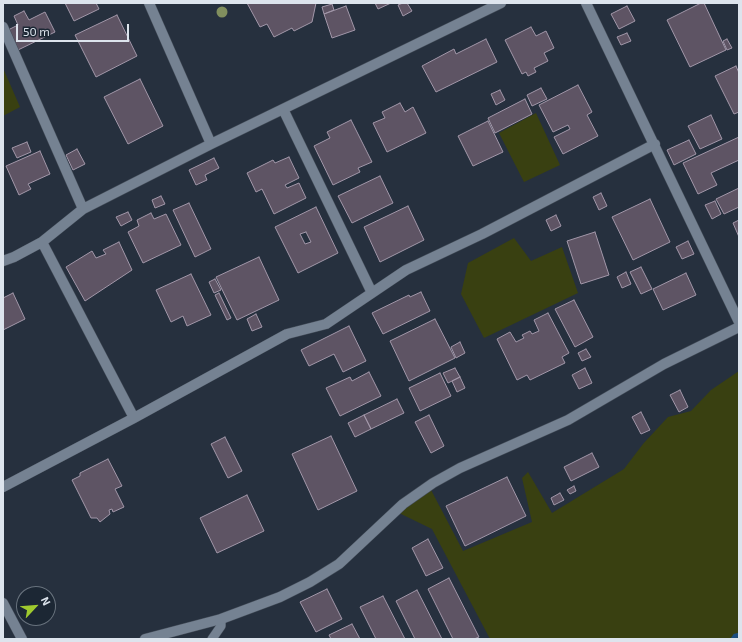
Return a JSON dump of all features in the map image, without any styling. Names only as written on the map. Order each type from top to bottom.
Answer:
[{"type":"street","points":[[148,3],[211,144]]},
{"type":"street","points":[[3,261],[14,257],[42,242],[83,209],[211,144],[501,3]]},
{"type":"street","points":[[586,3],[655,144],[739,322]]},
{"type":"street","points":[[3,27],[83,209]]},
{"type":"street","points":[[283,109],[372,293]]},
{"type":"street","points":[[3,487],[134,418],[287,334],[326,324],[406,270],[482,234],[655,144]]},
{"type":"street","points":[[42,242],[134,418]]},
{"type":"street","points":[[145,639],[221,619],[280,597],[310,582],[339,564],[403,504],[433,483],[460,468],[568,420],[664,364],[739,327]]},
{"type":"street","points":[[3,603],[22,639]]},
{"type":"lane","points":[[212,639],[221,626],[221,619]]},
{"type":"green space","points":[[3,68],[20,107],[3,116]]},
{"type":"green space","points":[[536,113],[560,165],[524,182],[499,133]]},
{"type":"green space","points":[[514,238],[531,261],[562,247],[578,293],[484,338],[461,294],[468,263]]},
{"type":"green space","points":[[739,371],[739,639],[490,639],[432,529],[399,513],[430,488],[463,551],[532,522],[522,478],[528,472],[552,513],[624,469],[643,444],[668,417],[691,411],[711,390]]},
{"type":"building","points":[[65,3],[96,3],[99,9],[74,21]]},
{"type":"building","points":[[247,3],[316,3],[312,22],[294,31],[292,28],[274,37],[267,24],[260,27]]},
{"type":"building","points":[[375,3],[391,3],[378,9]]},
{"type":"building","points":[[407,3],[412,11],[403,16],[398,5]]},
{"type":"building","points":[[701,3],[704,3],[726,50],[690,67],[667,20]]},
{"type":"building","points":[[332,4],[334,10],[324,14],[322,7]]},
{"type":"building","points":[[346,6],[355,30],[332,38],[324,14]]},
{"type":"building","points":[[627,6],[635,21],[619,29],[611,14]]},
{"type":"building","points":[[24,11],[29,20],[45,12],[55,32],[18,50],[8,30],[18,25],[14,16]]},
{"type":"building","points":[[117,15],[137,56],[96,77],[75,35]]},
{"type":"building","points":[[531,27],[536,36],[546,31],[554,48],[544,53],[548,61],[534,68],[536,72],[528,76],[526,72],[522,74],[505,40]]},
{"type":"building","points":[[627,33],[631,41],[621,45],[617,37]]},
{"type":"building","points":[[486,39],[497,62],[436,92],[422,66],[454,49],[456,54]]},
{"type":"building","points":[[727,39],[732,48],[727,50],[723,41]]},
{"type":"building","points":[[736,66],[739,73],[739,112],[734,114],[715,76]]},
{"type":"building","points":[[140,79],[163,126],[128,144],[104,97]]},
{"type":"building","points":[[578,85],[592,112],[587,115],[598,136],[563,154],[554,137],[570,129],[568,125],[553,132],[539,105]]},
{"type":"building","points":[[541,88],[547,99],[532,106],[527,95]]},
{"type":"building","points":[[500,90],[505,100],[496,105],[491,94]]},
{"type":"building","points":[[525,99],[532,114],[495,133],[488,118]]},
{"type":"building","points":[[400,103],[405,112],[413,107],[426,133],[387,152],[373,123],[385,118],[382,112]]},
{"type":"building","points":[[711,115],[722,139],[700,149],[688,126]]},
{"type":"building","points":[[351,120],[372,162],[358,168],[360,172],[333,185],[314,146],[330,138],[327,132]]},
{"type":"building","points":[[488,121],[503,152],[473,166],[458,136]]},
{"type":"building","points":[[739,137],[739,160],[711,173],[717,185],[698,194],[683,163]]},
{"type":"building","points":[[689,140],[696,154],[674,165],[667,150]]},
{"type":"building","points":[[27,142],[31,152],[17,158],[12,148]]},
{"type":"building","points":[[77,149],[85,164],[73,170],[66,155]]},
{"type":"building","points":[[40,151],[50,174],[28,184],[31,189],[19,195],[6,166]]},
{"type":"building","points":[[289,157],[299,178],[285,185],[287,188],[299,183],[306,198],[274,214],[262,189],[256,192],[247,173],[273,160],[275,163]]},
{"type":"building","points":[[214,158],[219,168],[205,175],[207,180],[196,185],[189,170]]},
{"type":"building","points":[[380,176],[393,203],[352,223],[338,196]]},
{"type":"building","points":[[739,188],[739,207],[724,214],[716,199]]},
{"type":"building","points":[[601,193],[607,206],[599,210],[593,197]]},
{"type":"building","points":[[161,196],[165,204],[155,208],[152,200]]},
{"type":"building","points":[[650,199],[670,242],[633,260],[612,217]]},
{"type":"building","points":[[715,201],[721,214],[712,219],[705,205]]},
{"type":"building","points":[[189,203],[211,249],[195,257],[173,210]]},
{"type":"building","points":[[408,206],[424,240],[380,262],[364,227]]},
{"type":"building","points":[[316,207],[338,253],[298,273],[275,227]],"holes":[[[306,232],[311,242],[305,244],[300,234]]]},
{"type":"building","points":[[128,212],[132,220],[121,226],[116,217]]},
{"type":"building","points":[[151,213],[154,219],[166,214],[181,245],[143,263],[128,232],[139,226],[137,220]]},
{"type":"building","points":[[556,215],[561,226],[551,231],[546,220]]},
{"type":"building","points":[[739,220],[739,237],[733,223]]},
{"type":"building","points":[[595,232],[609,275],[581,284],[567,241]]},
{"type":"building","points":[[688,241],[694,254],[682,259],[676,247]]},
{"type":"building","points":[[119,242],[132,270],[85,301],[66,267],[92,251],[96,258],[106,254],[103,250]]},
{"type":"building","points":[[259,257],[279,300],[237,320],[216,277]]},
{"type":"building","points":[[641,267],[652,289],[641,294],[630,272]]},
{"type":"building","points":[[626,272],[631,284],[622,288],[617,277]]},
{"type":"building","points":[[686,273],[696,295],[663,310],[653,289]]},
{"type":"building","points":[[191,274],[211,315],[187,326],[183,316],[171,322],[156,290]]},
{"type":"building","points":[[215,279],[221,290],[214,293],[209,282]]},
{"type":"building","points":[[421,292],[430,311],[383,334],[372,313],[409,295],[410,297]]},
{"type":"building","points":[[13,293],[25,319],[3,330],[3,298]]},
{"type":"building","points":[[219,293],[231,318],[227,320],[215,295]]},
{"type":"building","points":[[574,300],[593,337],[575,347],[555,309]]},
{"type":"building","points":[[548,313],[569,353],[562,357],[565,363],[530,380],[527,375],[517,380],[497,339],[510,332],[516,342],[524,338],[522,335],[530,331],[532,334],[539,331],[534,320]]},
{"type":"building","points":[[256,314],[262,327],[252,331],[247,319]]},
{"type":"building","points":[[435,319],[455,358],[409,381],[390,341]]},
{"type":"building","points":[[349,326],[366,361],[343,372],[334,354],[309,366],[301,350]]},
{"type":"building","points":[[460,342],[465,353],[456,358],[451,347]]},
{"type":"building","points":[[586,349],[591,357],[582,361],[578,353]]},
{"type":"building","points":[[455,368],[460,377],[448,383],[443,373]]},
{"type":"building","points":[[585,368],[592,383],[579,389],[572,375]]},
{"type":"building","points":[[369,372],[381,396],[340,416],[326,388],[350,377],[352,381]]},
{"type":"building","points":[[440,373],[451,396],[420,411],[409,388]]},
{"type":"building","points":[[460,377],[465,388],[457,392],[452,381]]},
{"type":"building","points":[[680,390],[688,407],[679,412],[670,395]]},
{"type":"building","points":[[397,399],[404,413],[371,429],[364,415]]},
{"type":"building","points":[[641,412],[650,430],[641,434],[632,417]]},
{"type":"building","points":[[364,415],[371,429],[355,437],[348,423]]},
{"type":"building","points":[[429,415],[444,446],[431,453],[415,422]]},
{"type":"building","points":[[331,436],[357,491],[318,510],[292,454]]},
{"type":"building","points":[[225,437],[242,471],[228,478],[211,444]]},
{"type":"building","points":[[592,453],[599,467],[571,481],[564,467]]},
{"type":"building","points":[[108,459],[122,486],[115,489],[124,507],[113,512],[112,509],[109,510],[110,514],[100,522],[97,518],[91,518],[72,480],[80,476],[80,473]]},
{"type":"building","points":[[507,477],[526,516],[465,546],[446,506]]},
{"type":"building","points":[[574,486],[576,491],[570,494],[567,490]]},
{"type":"building","points":[[560,493],[564,500],[554,505],[551,498]]},
{"type":"building","points":[[247,495],[264,531],[217,553],[200,518]]},
{"type":"building","points":[[428,539],[443,568],[426,576],[412,548]]},
{"type":"building","points":[[449,578],[479,637],[474,639],[453,639],[428,589]]},
{"type":"building","points":[[327,589],[342,619],[316,632],[300,602]]},
{"type":"building","points":[[417,590],[442,639],[415,639],[396,601]]},
{"type":"building","points":[[383,596],[405,639],[376,639],[360,607]]},
{"type":"building","points":[[352,624],[360,639],[331,639],[329,635]]},
{"type":"waterway","points":[[733,639],[735,636],[739,635]]}]
